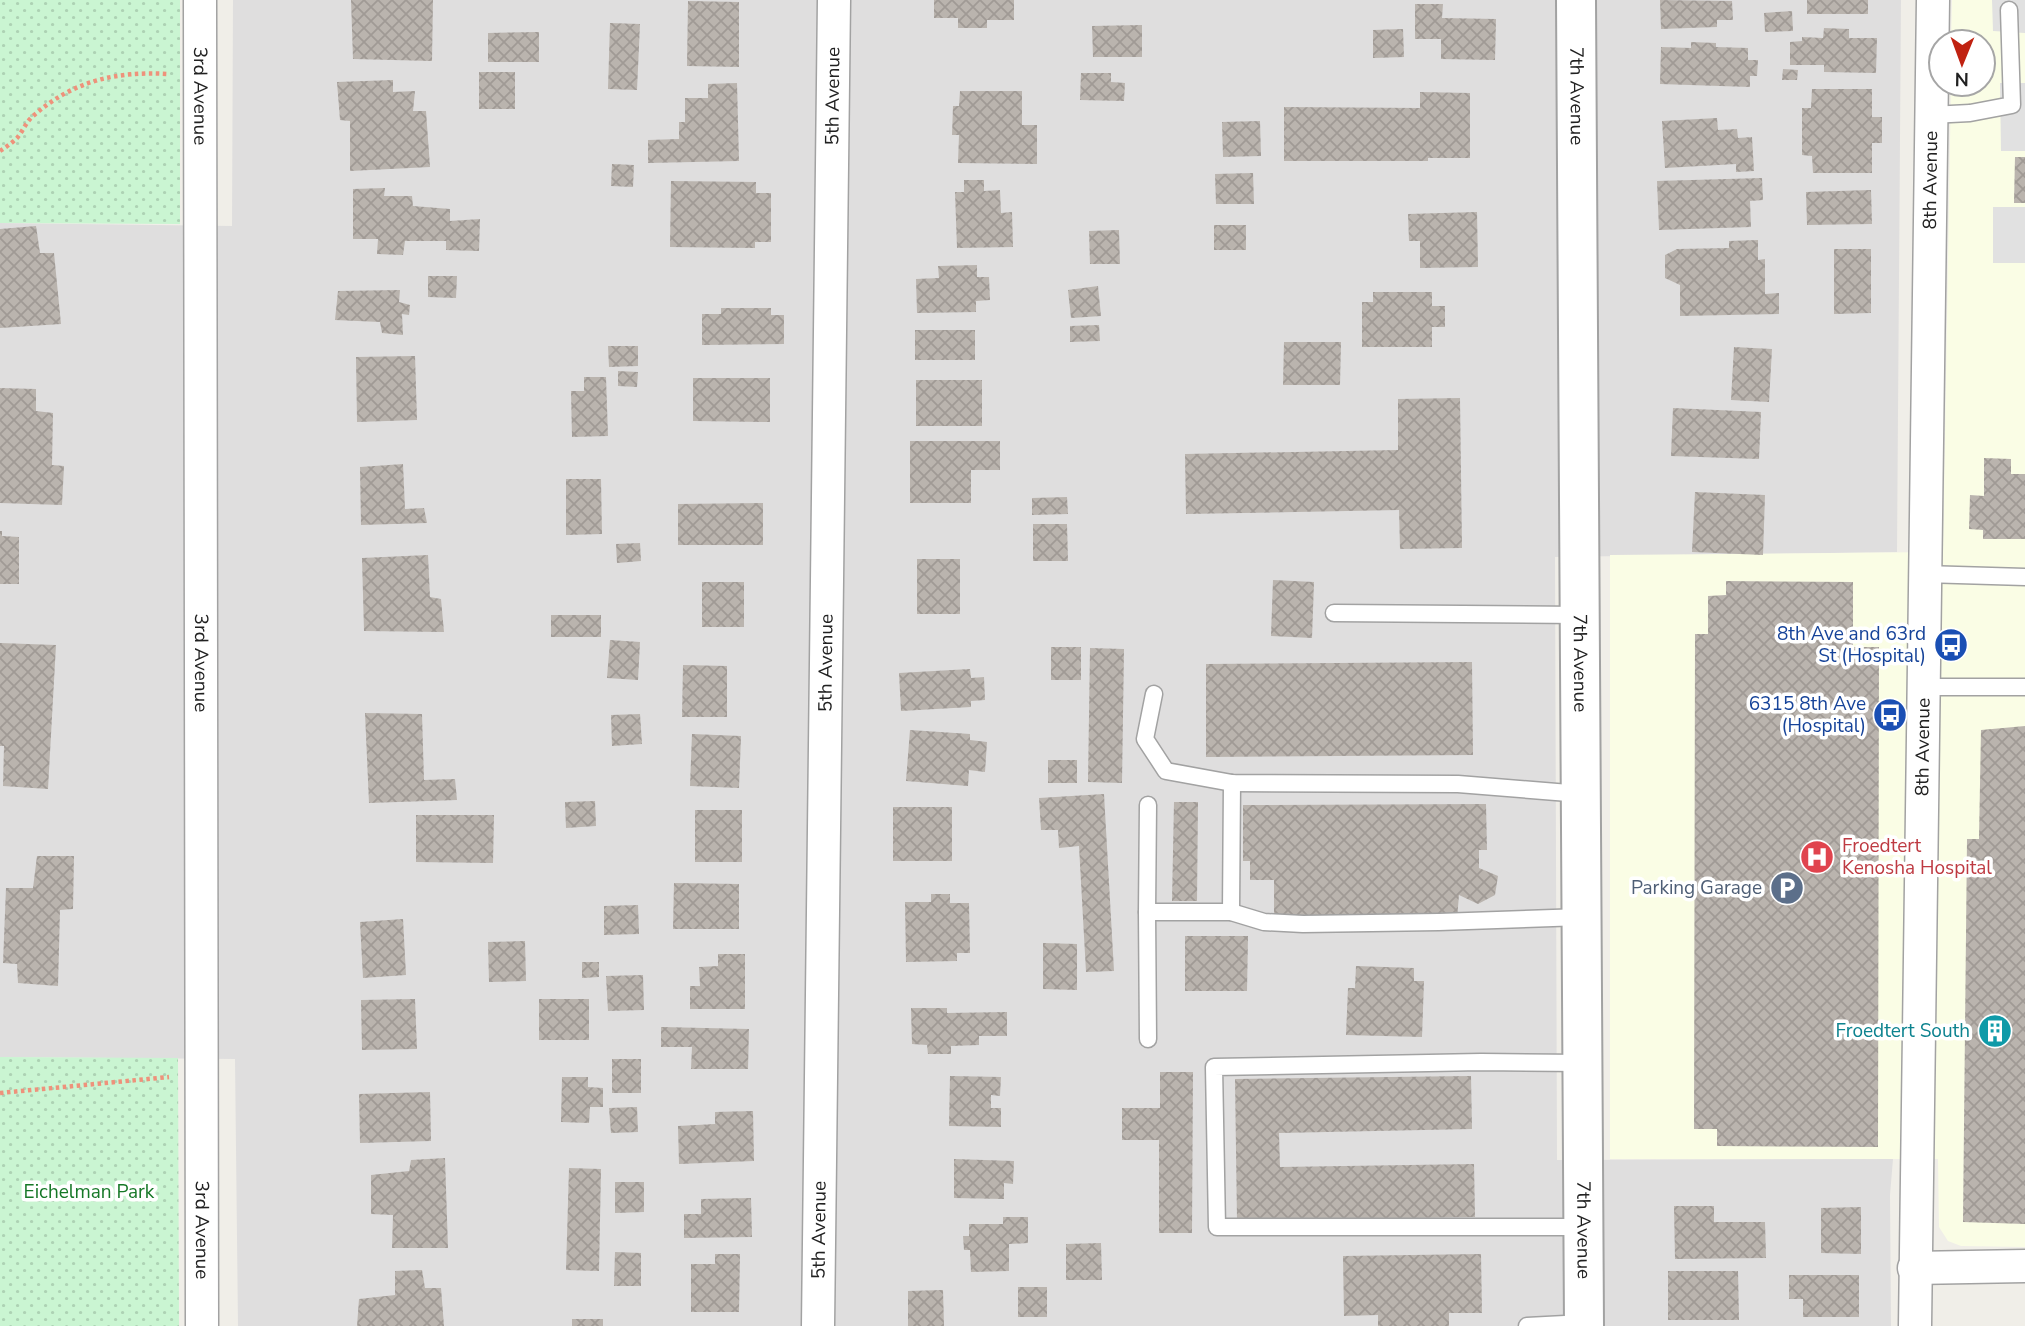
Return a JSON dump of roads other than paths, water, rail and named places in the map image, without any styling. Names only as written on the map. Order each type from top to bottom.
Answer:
[{"type":"street","name":"3rd Avenue","points":[[200,0],[202,1326]]},
{"type":"street","name":"5th Avenue","points":[[818,1326],[834,0]]},
{"type":"street","name":"7th Avenue","points":[[1576,0],[1584,1325]]},
{"type":"street","name":"8th Avenue","points":[[1915,1326],[1933,0]]},
{"type":"street","points":[[1914,1268],[2025,1266]]},
{"type":"lane","points":[[1931,116],[1970,113],[2012,105],[2009,10]]},
{"type":"lane","points":[[1924,574],[2025,577]]},
{"type":"lane","points":[[1334,613],[1580,615]]},
{"type":"lane","points":[[1923,687],[2025,687]]},
{"type":"lane","points":[[1154,694],[1145,739],[1166,771],[1232,783],[1458,784],[1581,794]]},
{"type":"lane","points":[[1231,912],[1232,783]]},
{"type":"lane","points":[[1148,805],[1148,1039]]},
{"type":"lane","points":[[1147,912],[1231,912],[1264,922],[1303,924],[1582,917]]},
{"type":"lane","points":[[1583,1063],[1481,1062],[1214,1067],[1217,1227],[1584,1227]]},
{"type":"lane","points":[[1527,1326],[1584,1325]]},
{"type":"place","name":"8th Ave and 63rd St (Hospital)","points":[[1951,645]]},
{"type":"place","name":"6315 8th Ave (Hospital)","points":[[1890,715]]},
{"type":"place","name":"Froedtert Kenosha Hospital","points":[[1817,857]]},
{"type":"place","name":"Parking Garage","points":[[1787,888]]},
{"type":"place","name":"Froedtert South","points":[[1995,1031]]},
{"type":"park label","name":"Eichelman Park","points":[[89,1192]]}]
